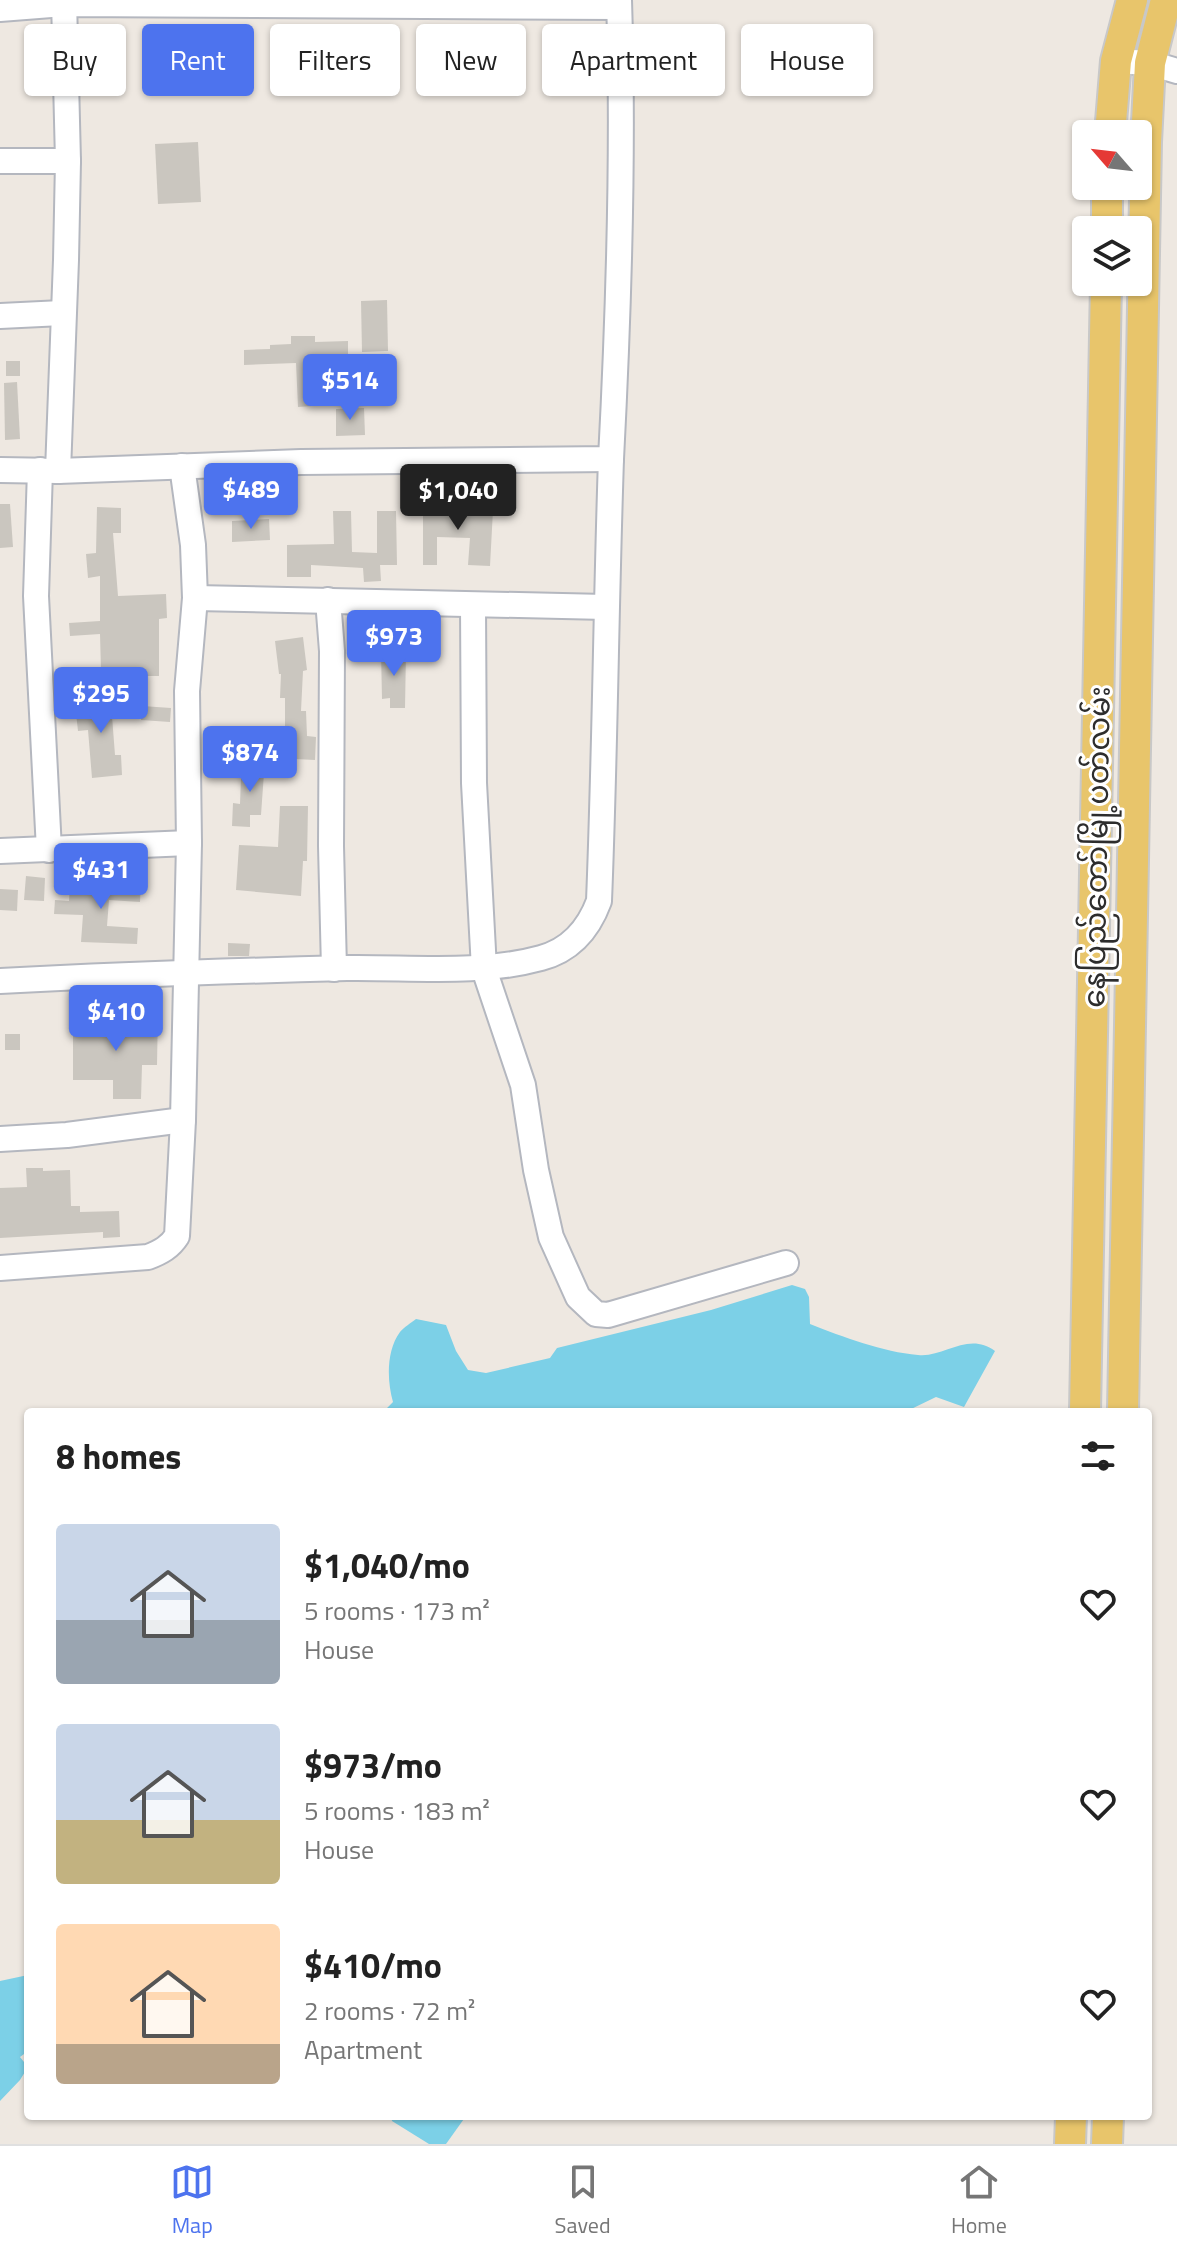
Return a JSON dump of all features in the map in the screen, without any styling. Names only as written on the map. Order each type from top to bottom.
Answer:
[{"type":"main road","points":[[1111,120],[1116,61],[1132,0]]},
{"type":"main road","points":[[1123,1408],[1146,142],[1164,67],[1166,0]]},
{"type":"main road","name":"နေပြည်တော်မြို့ပတ်လမ်း","points":[[1085,1408],[1106,296]]},
{"type":"main road","points":[[1070,2144],[1071,2120]]},
{"type":"main road","points":[[1107,2144],[1108,2120]]},
{"type":"street","points":[[49,850],[36,596],[66,260],[68,161],[64,2]]},
{"type":"street","points":[[0,9],[64,2],[619,4],[623,90],[599,901],[592,919],[578,937],[561,950],[543,958],[484,969],[334,969],[0,981]]},
{"type":"street","points":[[1116,61],[1164,67]]},
{"type":"street","points":[[0,161],[68,161]]},
{"type":"street","points":[[0,316],[62,313]]},
{"type":"street","points":[[0,470],[301,462],[611,459]]},
{"type":"street","points":[[0,1268],[148,1257],[172,1244],[177,1236],[183,1120],[189,843],[187,691],[195,598],[193,545],[182,466]]},
{"type":"street","points":[[195,598],[606,607]]},
{"type":"street","points":[[328,600],[332,637],[334,969]]},
{"type":"street","points":[[473,606],[474,783],[484,969],[523,1085],[536,1170],[551,1237],[578,1297],[596,1314],[608,1315],[786,1263]]},
{"type":"street","points":[[0,851],[189,843]]},
{"type":"street","points":[[0,1139],[67,1135],[183,1120]]},
{"type":"water","points":[[792,1285],[805,1289],[809,1297],[810,1324],[863,1343],[918,1355],[966,1344],[985,1346],[995,1351],[964,1407],[936,1397],[913,1408],[387,1408],[393,1402],[389,1376],[392,1348],[400,1332],[416,1319],[446,1325],[456,1351],[468,1370],[486,1373],[550,1358],[557,1348],[711,1310]]},
{"type":"water","points":[[24,1976],[24,2054],[20,2057],[24,2062],[24,2074],[0,2101],[0,1981]]},
{"type":"water","points":[[463,2120],[446,2144],[429,2144],[392,2121]]},
{"type":"building","points":[[198,142],[201,202],[158,204],[155,144]]},
{"type":"building","points":[[387,300],[388,351],[362,352],[361,301]]},
{"type":"building","points":[[291,336],[315,336],[315,342],[348,341],[348,362],[309,363],[312,406],[298,407],[296,363],[244,365],[244,350],[291,344]]},
{"type":"building","points":[[6,361],[20,361],[20,376],[6,376]]},
{"type":"building","points":[[17,382],[20,439],[5,440],[4,383]]},
{"type":"building","points":[[364,408],[365,435],[336,436],[336,409]]},
{"type":"building","points":[[0,504],[10,504],[13,547],[0,548]]},
{"type":"building","points":[[423,504],[444,504],[444,510],[493,510],[490,566],[468,565],[470,538],[437,537],[437,565],[423,565]]},
{"type":"building","points":[[97,507],[121,508],[121,533],[113,533],[118,596],[166,594],[167,618],[159,619],[159,676],[144,676],[145,669],[101,671],[100,634],[70,636],[69,623],[100,621],[100,576],[88,578],[86,554],[96,553]]},
{"type":"building","points":[[333,511],[351,511],[352,552],[377,553],[377,511],[396,511],[397,565],[380,565],[381,581],[364,582],[363,568],[311,565],[311,577],[287,577],[287,545],[334,544]]},
{"type":"building","points":[[269,519],[270,540],[232,542],[232,521]]},
{"type":"building","points":[[303,637],[307,670],[303,671],[301,711],[306,711],[307,736],[316,737],[315,760],[275,758],[277,735],[285,735],[285,698],[280,698],[281,674],[275,641]]},
{"type":"building","points":[[381,652],[406,652],[405,708],[390,708],[390,698],[382,699]]},
{"type":"building","points":[[88,690],[110,690],[115,755],[121,755],[122,775],[92,778],[88,730],[78,731],[76,713],[89,712]]},
{"type":"building","points":[[142,706],[171,708],[170,722],[141,720]]},
{"type":"building","points":[[247,758],[265,759],[261,815],[250,815],[250,827],[232,826],[233,803],[240,804],[241,778],[246,778]]},
{"type":"building","points":[[280,806],[308,806],[307,861],[303,861],[301,896],[236,890],[239,845],[278,847]]},
{"type":"building","points":[[26,876],[45,878],[44,901],[24,900]]},
{"type":"building","points":[[121,880],[141,881],[140,902],[109,900],[107,926],[138,928],[137,944],[81,942],[83,915],[54,914],[55,900],[69,901],[70,885],[121,888]]},
{"type":"building","points":[[0,889],[18,890],[17,911],[0,910]]},
{"type":"building","points":[[228,943],[250,944],[249,956],[228,956]]},
{"type":"building","points":[[142,1010],[158,1010],[157,1065],[142,1065],[141,1099],[113,1099],[113,1080],[73,1080],[73,1022],[108,1019],[108,1024],[141,1025]]},
{"type":"building","points":[[5,1034],[20,1034],[20,1050],[5,1050]]},
{"type":"building","points":[[26,1168],[70,1170],[71,1206],[80,1206],[80,1212],[119,1211],[120,1237],[103,1238],[103,1232],[0,1238],[0,1188],[27,1187]]}]
